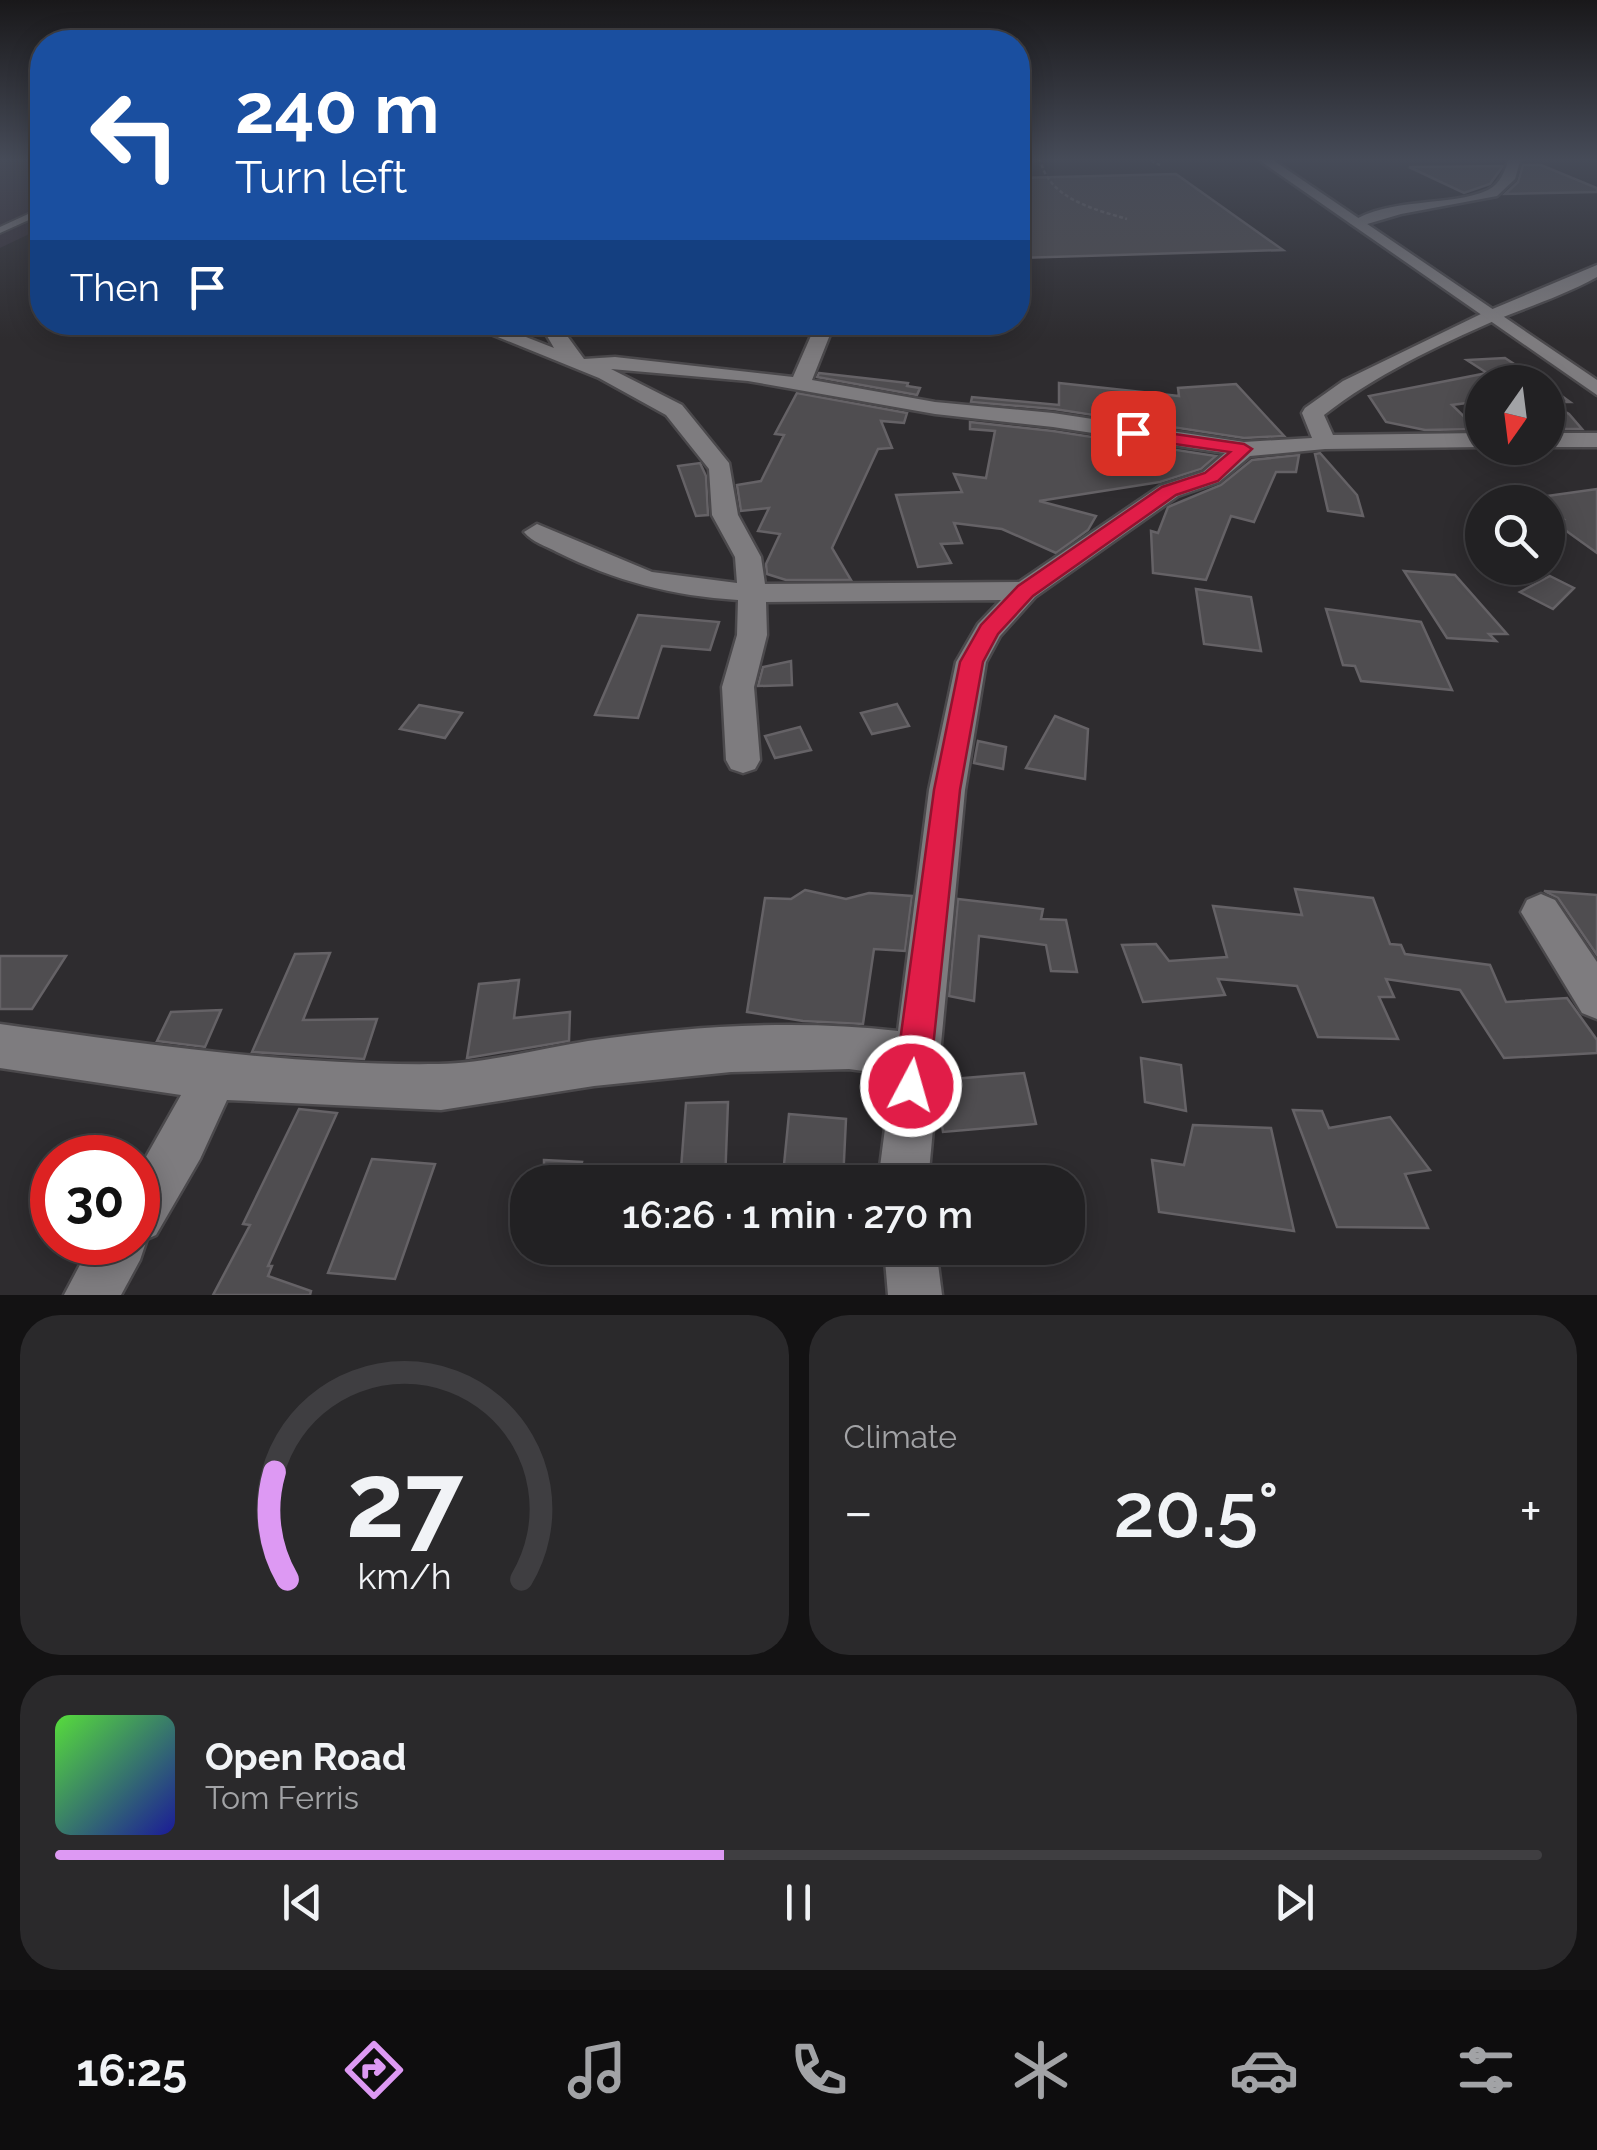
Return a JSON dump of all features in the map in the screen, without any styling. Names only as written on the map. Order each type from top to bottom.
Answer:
[{"type":"street","points":[[1350,218],[1597,388]]},
{"type":"street","points":[[1357,223],[1371,218]]},
{"type":"street","points":[[1325,442],[1313,413],[1350,385],[1488,316],[1568,286],[1597,270]]},
{"type":"street","points":[[1568,286],[1597,286]]},
{"type":"street","points":[[504,335],[662,403],[694,432],[720,468],[725,515],[748,557],[752,591],[752,636],[738,687],[743,760]]},
{"type":"street","points":[[557,335],[576,363]]},
{"type":"street","points":[[800,383],[823,335]]},
{"type":"street","points":[[576,363],[632,364],[800,383],[935,408],[1053,420],[1244,449],[1325,442],[1465,440]]},
{"type":"street","points":[[1565,440],[1597,440]]},
{"type":"street","points":[[904,1165],[914,1055],[962,700],[972,662],[988,630],[1026,591],[1169,491],[1211,477],[1244,449]]},
{"type":"street","points":[[537,532],[601,562],[677,586],[752,591],[1026,591]]},
{"type":"street","points":[[1541,912],[1597,999]]},
{"type":"street","points":[[0,1046],[214,1077],[441,1086],[730,1050],[849,1047],[914,1055]]},
{"type":"street","points":[[160,1181],[214,1077]]},
{"type":"street","points":[[91,1295],[109,1265]]},
{"type":"street","points":[[892,1295],[895,1265]]},
{"type":"street","points":[[911,1265],[914,1295]]},
{"type":"lane","points":[[0,230],[26,218]]},
{"type":"shaded area","points":[[0,218],[30,218],[30,234],[0,248]]},
{"type":"building","points":[[1030,218],[1239,218],[1283,250],[1030,258]]},
{"type":"building","points":[[1505,358],[1516,365],[1475,365],[1467,360]]},
{"type":"building","points":[[819,373],[908,383],[907,386],[920,388],[917,395],[817,377]]},
{"type":"building","points":[[1465,377],[1465,403],[1452,405],[1465,417],[1465,429],[1425,430],[1386,422],[1369,396]]},
{"type":"building","points":[[1059,383],[1179,396],[1178,388],[1236,384],[1284,436],[1244,438],[1054,409],[971,402],[972,397],[1059,405]]},
{"type":"building","points":[[797,393],[907,413],[904,423],[881,421],[892,448],[878,449],[832,548],[851,580],[786,580],[767,574],[766,564],[780,534],[758,531],[769,508],[741,511],[737,485],[761,481],[784,435],[775,434]]},
{"type":"building","points":[[1565,412],[1569,414],[1582,429],[1565,429]]},
{"type":"building","points":[[970,422],[1216,456],[1201,469],[1160,482],[1039,501],[1096,516],[1088,530],[1056,553],[1002,529],[954,523],[962,543],[941,544],[951,563],[918,567],[896,495],[962,492],[954,474],[986,478],[995,431],[970,429]]},
{"type":"building","points":[[1320,453],[1357,495],[1363,516],[1328,511],[1315,454]]},
{"type":"building","points":[[1299,455],[1296,472],[1276,472],[1254,522],[1231,516],[1206,580],[1153,573],[1151,531],[1158,533],[1168,507],[1221,485],[1252,460]]},
{"type":"building","points":[[700,463],[706,476],[708,515],[696,516],[678,466]]},
{"type":"building","points":[[1597,489],[1597,553],[1565,530],[1565,494]]},
{"type":"building","points":[[1404,571],[1455,575],[1507,634],[1489,634],[1496,641],[1447,638]]},
{"type":"building","points":[[1565,584],[1574,588],[1553,609],[1520,592],[1533,585]]},
{"type":"building","points":[[1196,589],[1251,597],[1261,651],[1204,644]]},
{"type":"building","points":[[1326,609],[1421,622],[1452,690],[1361,681],[1355,666],[1343,665]]},
{"type":"building","points":[[638,615],[719,622],[710,650],[662,646],[638,718],[595,715]]},
{"type":"building","points":[[791,661],[792,685],[758,686],[763,667]]},
{"type":"building","points":[[897,704],[909,726],[872,734],[861,713]]},
{"type":"building","points":[[419,705],[462,713],[445,738],[400,729]]},
{"type":"building","points":[[1055,716],[1088,729],[1085,779],[1026,768]]},
{"type":"building","points":[[800,727],[811,750],[775,758],[765,736]]},
{"type":"building","points":[[978,741],[1006,747],[1003,769],[974,763]]},
{"type":"building","points":[[1295,889],[1373,898],[1390,944],[1401,945],[1405,954],[1490,965],[1506,1002],[1567,998],[1597,1040],[1597,1053],[1504,1058],[1460,990],[1386,979],[1394,997],[1379,997],[1398,1039],[1318,1037],[1297,986],[1218,979],[1225,995],[1143,1002],[1122,945],[1156,944],[1169,961],[1227,957],[1213,906],[1302,915]]},
{"type":"building","points":[[805,890],[846,899],[869,893],[912,896],[905,951],[874,949],[863,1024],[803,1021],[747,1012],[765,898],[791,899]]},
{"type":"building","points":[[1544,891],[1597,895],[1597,955],[1558,898]]},
{"type":"building","points":[[958,899],[1043,909],[1041,919],[1066,920],[1077,972],[1051,971],[1046,945],[979,936],[974,1001],[949,996]]},
{"type":"building","points":[[330,953],[303,1020],[377,1019],[364,1059],[252,1052],[295,954]]},
{"type":"building","points":[[0,956],[66,956],[32,1009],[0,1009]]},
{"type":"building","points":[[519,980],[514,1018],[570,1012],[569,1041],[467,1058],[479,984]]},
{"type":"building","points":[[221,1010],[205,1047],[157,1041],[171,1012]]},
{"type":"building","points":[[1141,1058],[1181,1065],[1186,1111],[1145,1102]]},
{"type":"building","points":[[1024,1073],[1036,1124],[943,1132],[939,1107],[941,1080]]},
{"type":"building","points":[[728,1102],[726,1165],[681,1165],[686,1103]]},
{"type":"building","points":[[299,1109],[337,1113],[268,1266],[272,1266],[268,1276],[311,1291],[310,1295],[213,1295],[250,1225],[243,1224]]},
{"type":"building","points":[[1293,1110],[1322,1111],[1329,1128],[1390,1117],[1430,1170],[1405,1174],[1428,1228],[1337,1227]]},
{"type":"building","points":[[789,1114],[846,1119],[844,1165],[784,1165]]},
{"type":"building","points":[[1193,1125],[1271,1128],[1294,1231],[1159,1212],[1152,1160],[1184,1165]]},
{"type":"building","points":[[372,1159],[435,1164],[395,1279],[328,1273]]},
{"type":"building","points":[[544,1160],[582,1162],[581,1165],[544,1165]]},
{"type":"route","points":[[911,1086],[947,790],[962,700],[972,662],[988,630],[1026,591],[1169,491],[1211,477],[1244,449],[1133,433]]}]
